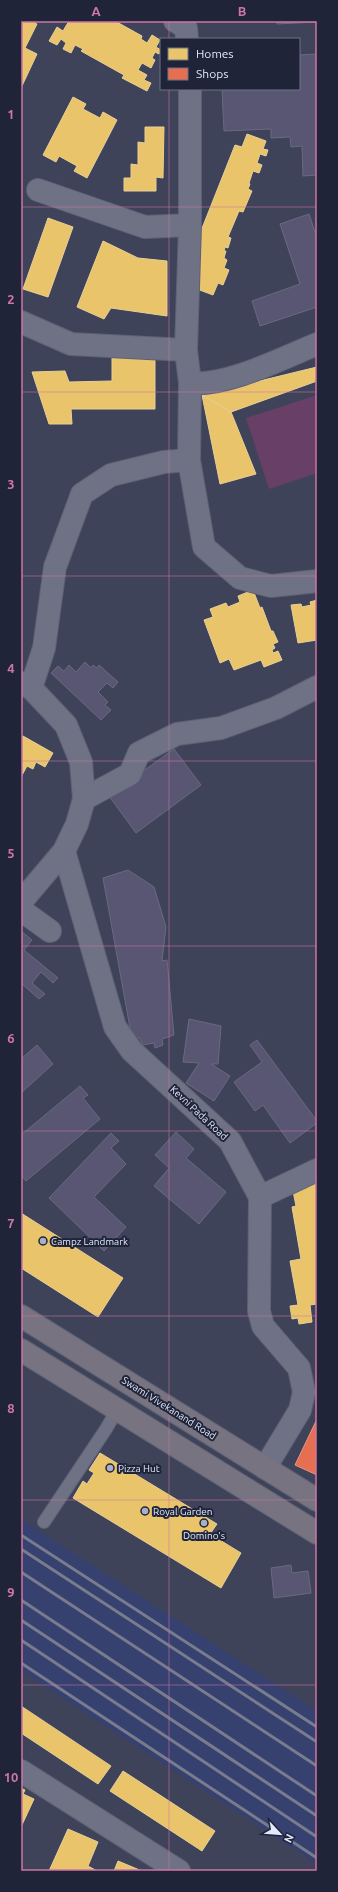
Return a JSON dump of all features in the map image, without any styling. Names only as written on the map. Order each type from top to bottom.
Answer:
[{"type":"main road","name":"Swami Vivekanand Road","points":[[21,1316],[317,1500]]},
{"type":"main road","points":[[21,1350],[317,1533]]},
{"type":"main road","points":[[278,1508],[288,1483]]},
{"type":"street","points":[[175,21],[186,28],[187,38]]},
{"type":"street","points":[[190,90],[190,225],[186,350],[190,383],[189,460],[204,547],[240,578],[271,586],[317,581]]},
{"type":"street","points":[[38,190],[145,227],[190,225]]},
{"type":"street","points":[[21,322],[71,344],[186,350]]},
{"type":"street","points":[[190,383],[202,384],[244,373],[317,344]]},
{"type":"street","points":[[21,902],[64,851],[77,824],[84,799],[82,762],[66,725],[26,686],[44,648],[55,567],[82,494],[111,475],[164,462],[189,460]]},
{"type":"street","points":[[84,799],[130,774],[139,753],[177,734],[221,728],[276,708],[317,687]]},
{"type":"street","name":"Kevni Pada Road","points":[[64,851],[115,1027],[132,1051],[230,1141],[260,1197],[259,1312],[263,1326],[299,1368],[304,1392],[300,1410],[265,1468]]},
{"type":"street","points":[[21,910],[50,931]]},
{"type":"street","points":[[260,1197],[317,1170]]},
{"type":"street","points":[[21,1771],[179,1871]]},
{"type":"lane","points":[[44,1522],[117,1410]]},
{"type":"shaded area","points":[[317,395],[317,473],[269,489],[246,418]]},
{"type":"shaded area","points":[[21,1519],[317,1711],[317,1864],[21,1671]]},
{"type":"building: Homes","points":[[21,21],[31,21],[37,24],[25,48],[37,54],[21,88]]},
{"type":"building: Homes","points":[[69,21],[115,21],[142,36],[141,39],[147,43],[152,35],[160,40],[156,47],[160,49],[160,52],[159,54],[155,52],[152,58],[155,60],[151,68],[142,63],[138,70],[147,75],[144,80],[151,83],[147,91],[122,78],[124,75],[81,51],[83,49],[75,45],[71,53],[63,49],[66,43],[61,39],[57,45],[49,41],[57,27],[63,31]]},
{"type":"building: Homes","points":[[73,97],[86,104],[83,109],[100,118],[103,112],[117,120],[87,178],[74,171],[77,166],[59,156],[56,162],[43,155]]},
{"type":"building: Homes","points":[[145,127],[164,127],[163,178],[156,177],[156,191],[124,191],[124,178],[131,178],[131,164],[138,165],[138,142],[145,143]]},
{"type":"building: Homes","points":[[247,134],[266,141],[263,149],[268,150],[266,156],[260,154],[257,163],[262,165],[259,173],[253,171],[248,189],[252,191],[243,212],[239,211],[228,237],[231,238],[228,248],[225,247],[224,251],[226,251],[224,258],[227,260],[224,268],[229,270],[223,285],[218,283],[213,295],[189,286],[201,254],[193,251],[235,145],[242,147]]},
{"type":"building: Homes","points":[[48,218],[73,227],[48,297],[23,289]]},
{"type":"building: Homes","points":[[103,241],[138,258],[167,261],[167,316],[111,308],[104,319],[77,307]]},
{"type":"building: Homes","points":[[155,354],[155,409],[71,409],[72,424],[49,424],[32,372],[65,371],[69,382],[112,381],[112,355]]},
{"type":"building: Homes","points":[[317,367],[317,381],[231,412],[202,395]]},
{"type":"building: Homes","points":[[202,395],[231,412],[256,474],[220,484]]},
{"type":"building: Homes","points":[[253,590],[260,608],[262,607],[271,631],[273,631],[278,642],[273,644],[275,648],[272,650],[273,653],[278,651],[282,660],[264,667],[261,660],[234,670],[229,659],[220,663],[204,620],[213,617],[210,609],[226,603],[228,607],[240,602],[238,596]]},
{"type":"building: Homes","points":[[317,600],[317,640],[298,643],[291,605],[301,604],[302,607],[311,605],[310,602]]},
{"type":"building: Homes","points":[[23,736],[53,753],[45,767],[36,762],[33,769],[27,766],[21,777],[21,738]]},
{"type":"building: Homes","points":[[317,1184],[317,1304],[310,1305],[312,1322],[299,1324],[298,1318],[292,1319],[290,1306],[298,1305],[290,1261],[301,1259],[292,1207],[296,1206],[292,1186]]},
{"type":"building: Homes","name":"Campz Landmark","points":[[21,1213],[123,1278],[98,1317],[21,1268]]},
{"type":"building: Homes","name":"Royal Garden","points":[[100,1453],[217,1524],[210,1534],[241,1553],[221,1588],[73,1498],[83,1481],[87,1484],[94,1473],[89,1470]]},
{"type":"building: Homes","points":[[21,1706],[111,1766],[98,1784],[21,1733]]},
{"type":"building: Homes","points":[[123,1771],[215,1831],[202,1851],[110,1791]]},
{"type":"building: Homes","points":[[21,1788],[25,1790],[23,1794],[34,1799],[21,1827]]},
{"type":"building: Homes","points":[[68,1829],[98,1842],[88,1866],[97,1871],[49,1871]]},
{"type":"building: Homes","points":[[118,1861],[142,1871],[114,1871]]},
{"type":"building: Shops","points":[[317,1419],[317,1475],[295,1465]]},
{"type":"building: Other","points":[[277,21],[317,21],[317,22],[277,24]]},
{"type":"building: Other","points":[[317,54],[317,175],[303,176],[302,146],[291,147],[290,137],[271,138],[271,129],[224,131],[222,90],[300,90],[300,55]]},
{"type":"building: Other","points":[[309,214],[317,238],[317,307],[260,326],[252,301],[300,284],[280,224]]},
{"type":"building: Other","points":[[85,662],[91,668],[93,665],[97,668],[99,665],[118,682],[113,688],[107,683],[98,692],[108,702],[105,705],[111,710],[101,720],[51,673],[58,666],[64,671],[69,665],[76,672]]},
{"type":"building: Other","points":[[174,749],[201,785],[136,833],[109,796]]},
{"type":"building: Other","points":[[128,870],[154,887],[166,927],[162,961],[167,960],[174,1035],[162,1039],[163,1045],[155,1048],[154,1043],[142,1045],[140,1038],[132,1039],[103,878]]},
{"type":"building: Other","points":[[21,931],[32,940],[24,950],[58,978],[53,983],[41,972],[32,983],[45,994],[39,999],[21,983]]},
{"type":"building: Other","points":[[189,1019],[221,1026],[218,1064],[211,1064],[230,1076],[214,1101],[186,1083],[199,1063],[183,1062]]},
{"type":"building: Other","points":[[257,1040],[317,1121],[317,1123],[290,1143],[263,1105],[255,1111],[234,1082],[262,1062],[250,1045]]},
{"type":"building: Other","points":[[37,1045],[53,1064],[21,1093],[21,1059]]},
{"type":"building: Other","points":[[80,1086],[88,1095],[83,1098],[100,1119],[26,1181],[21,1175],[21,1135]]},
{"type":"building: Other","points":[[176,1132],[194,1149],[186,1158],[226,1192],[199,1224],[154,1186],[169,1168],[155,1155]]},
{"type":"building: Other","points":[[111,1133],[119,1141],[111,1148],[126,1164],[94,1197],[126,1227],[104,1251],[49,1198]]},
{"type":"building: Other","points":[[291,1565],[292,1573],[308,1571],[311,1593],[274,1598],[271,1568]]},
{"type":"railway","points":[[21,1535],[317,1727]]},
{"type":"railway","points":[[21,1549],[317,1742]]},
{"type":"railway","points":[[21,1572],[317,1766]]},
{"type":"railway","points":[[21,1600],[317,1796]]},
{"type":"railway","points":[[21,1620],[317,1816]]},
{"type":"railway","points":[[21,1640],[317,1837]]},
{"type":"railway","points":[[21,1663],[317,1858]]},
{"type":"place","name":"Campz Landmark","points":[[43,1241]]},
{"type":"place","name":"Pizza Hut","points":[[110,1468]]},
{"type":"place","name":"Royal Garden","points":[[145,1511]]},
{"type":"place","name":"Domino's","points":[[204,1523]]}]
